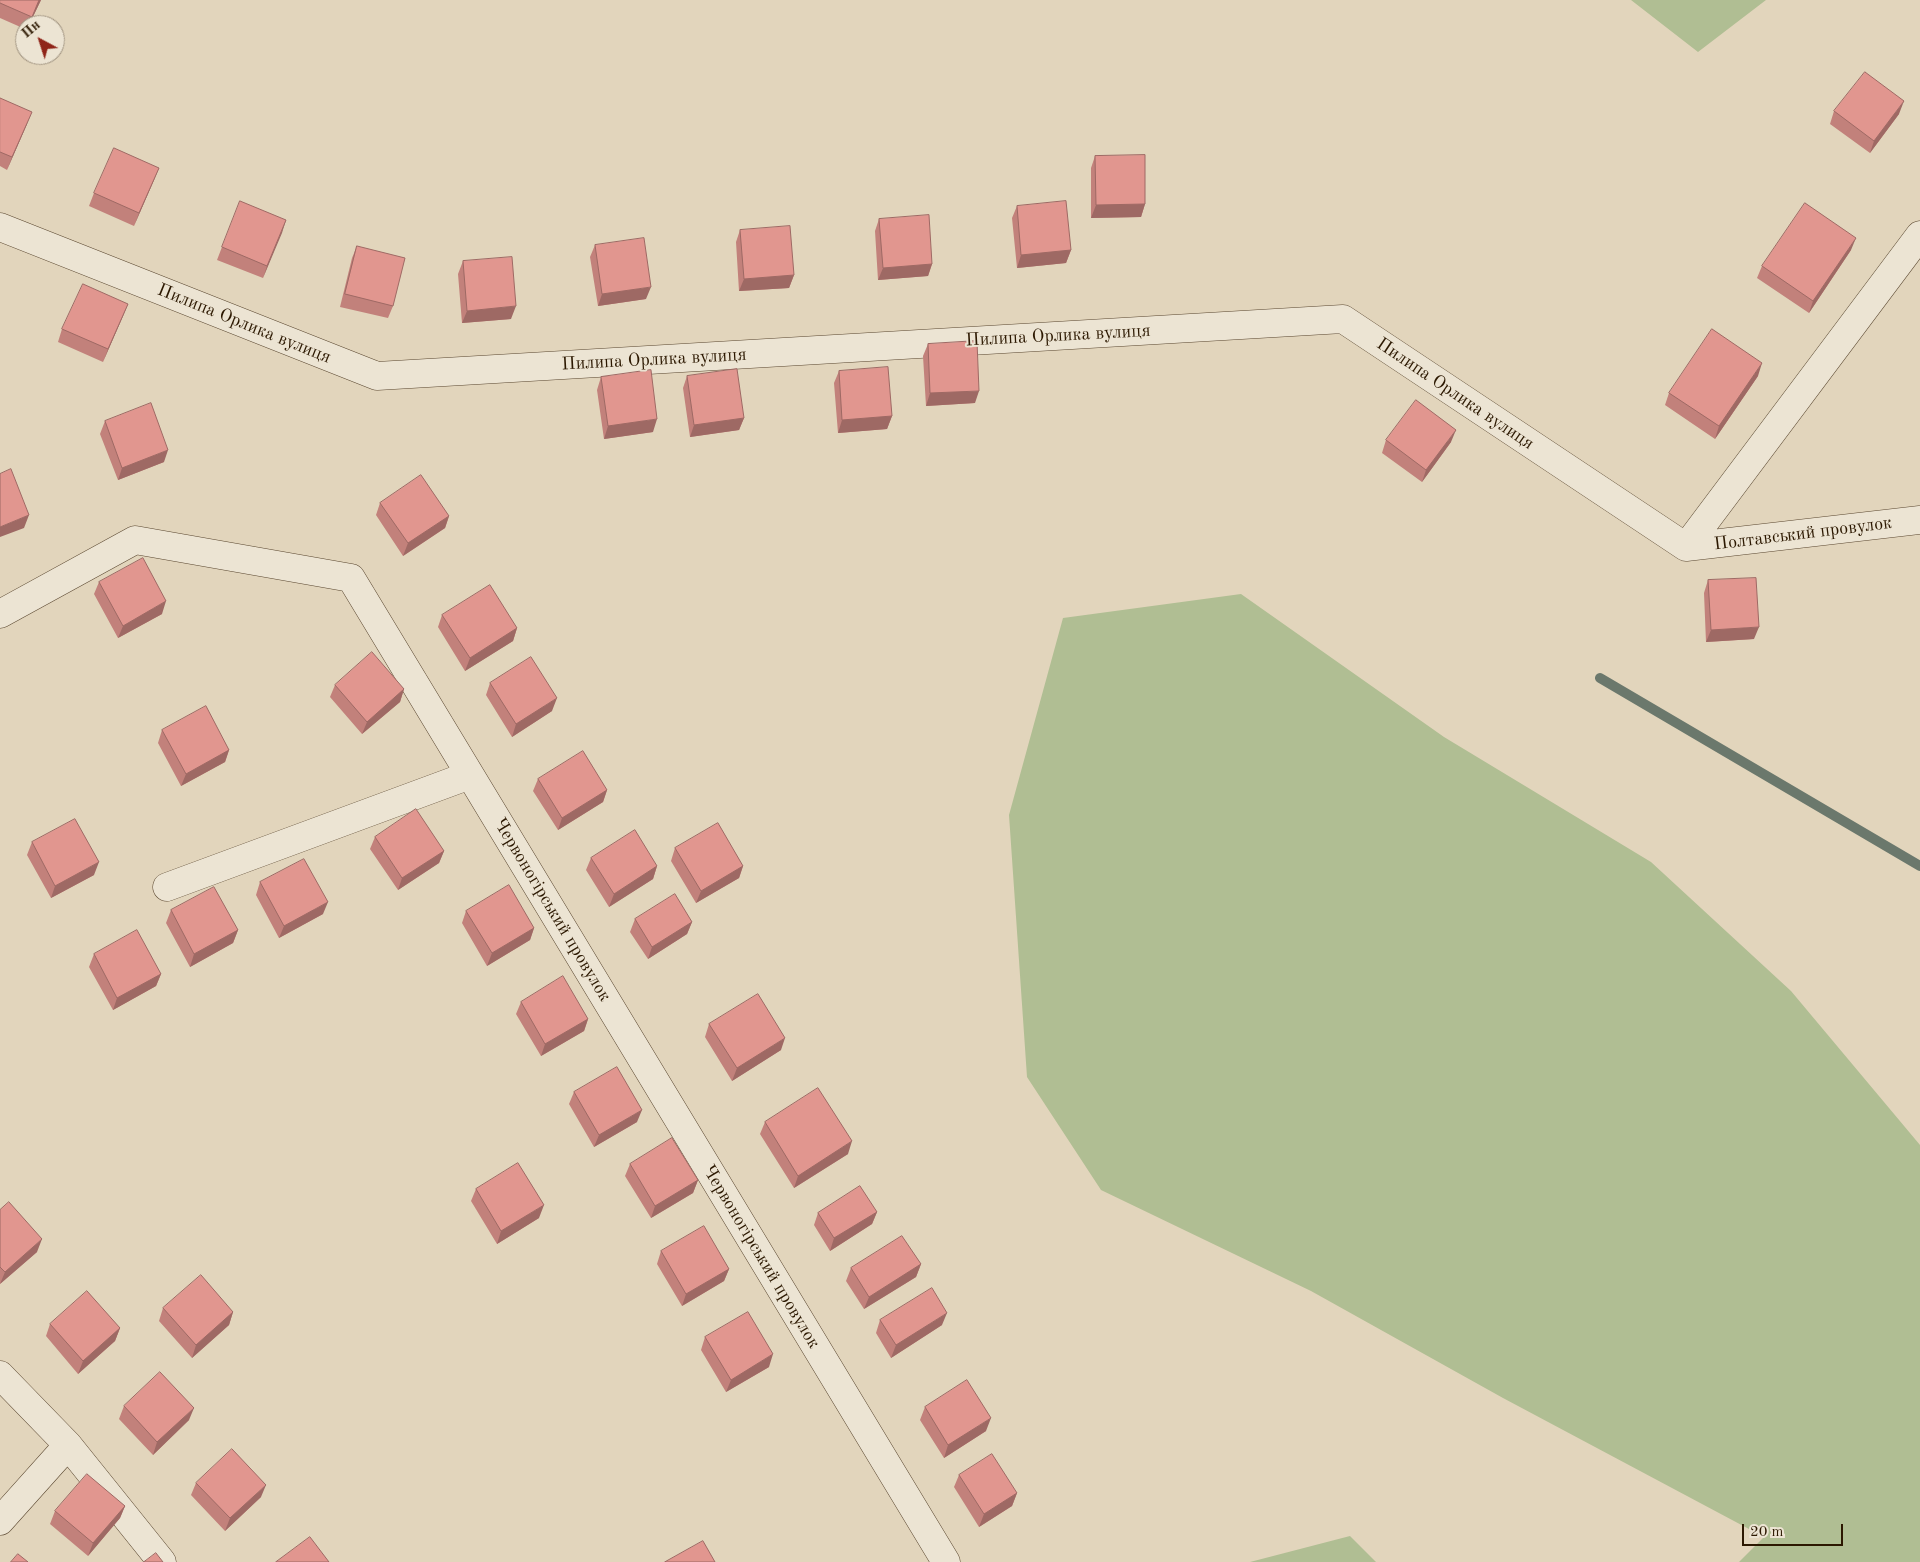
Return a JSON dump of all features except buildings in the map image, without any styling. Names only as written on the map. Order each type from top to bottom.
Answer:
[{"type":"street","name":"Пилипа Орлика вулиця","points":[[0,227],[377,376],[1343,319],[1686,547]]},
{"type":"street","points":[[1686,547],[1920,235]]},
{"type":"street","name":"Полтавський провулок","points":[[1686,547],[1920,520]]},
{"type":"street","name":"Червоногірський провулок","points":[[0,614],[135,540],[351,578],[946,1562]]},
{"type":"street","points":[[167,887],[470,775]]},
{"type":"street","points":[[0,1375],[68,1445],[162,1562]]},
{"type":"street","points":[[0,1521],[68,1445]]},
{"type":"green space","points":[[1631,0],[1766,0],[1698,52]]},
{"type":"green space","points":[[1241,594],[1444,737],[1651,862],[1791,991],[1920,1145],[1920,1562],[1739,1562],[1764,1537],[1503,1398],[1311,1291],[1101,1190],[1027,1077],[1009,815],[1063,618]]},
{"type":"green space","points":[[1350,1536],[1376,1562],[1250,1562]]},
{"type":"waterway","points":[[1600,678],[1920,866]]}]
